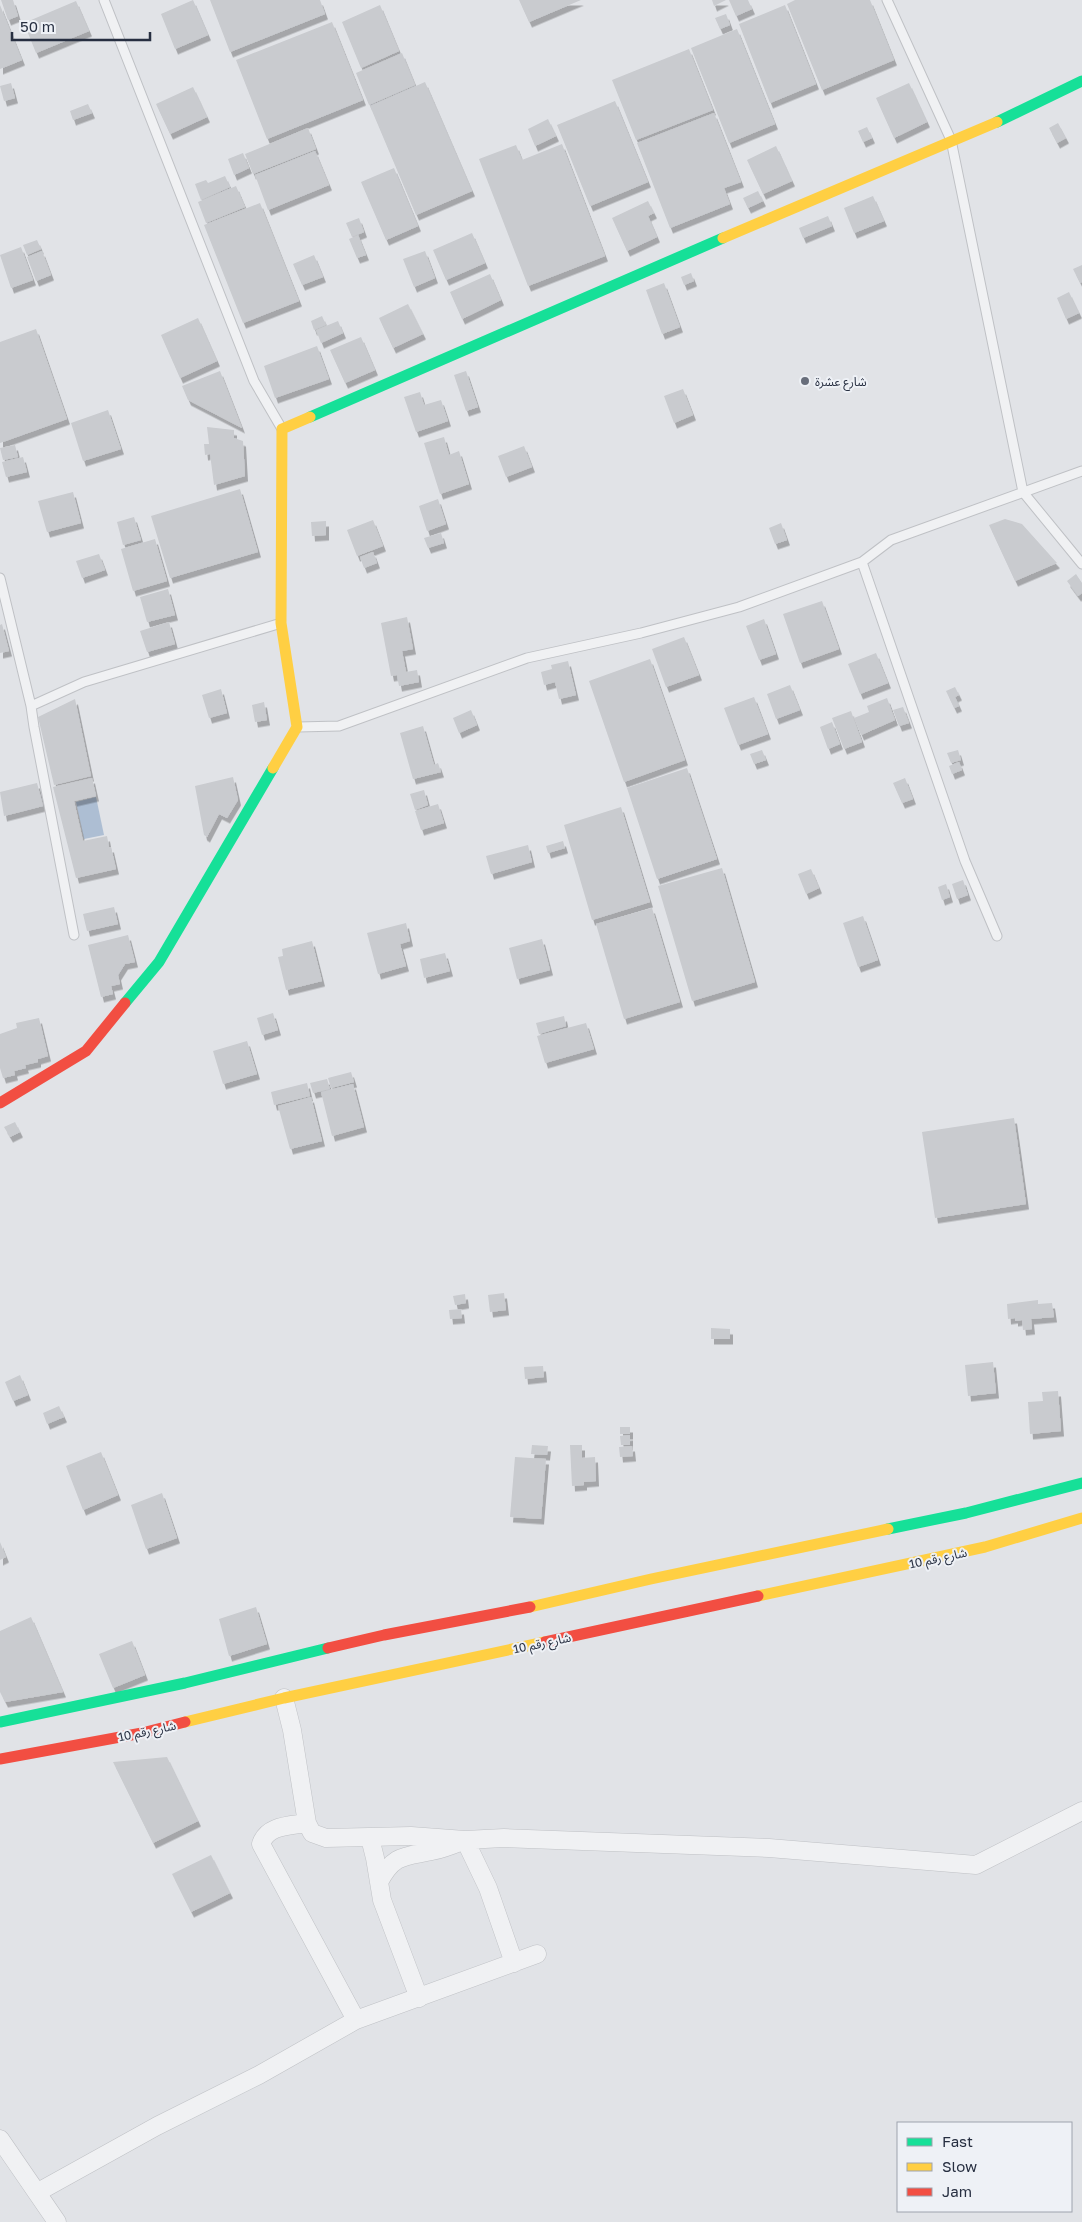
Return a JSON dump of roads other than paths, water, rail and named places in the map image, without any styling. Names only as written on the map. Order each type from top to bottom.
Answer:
[{"type":"main road","points":[[0,1103],[86,1051],[159,962],[297,727],[281,623],[282,429],[951,140],[1006,119],[1082,81]]},
{"type":"main road","points":[[0,1722],[175,1685],[384,1635],[540,1605],[651,1579],[966,1512],[1082,1483]]},
{"type":"main road","name":"شارع رقم 10","points":[[0,1759],[142,1734],[284,1698],[985,1547],[1082,1518]]},
{"type":"street","points":[[284,1698],[292,1730],[306,1823],[309,1830],[317,1836],[370,1838],[412,1836],[465,1840],[504,1838],[769,1848],[976,1865],[1082,1811]]},
{"type":"street","points":[[306,1823],[270,1830],[264,1836],[261,1844],[356,2020]]},
{"type":"street","points":[[370,1838],[382,1900],[419,1998]]},
{"type":"street","points":[[379,1882],[387,1867],[404,1856],[435,1851],[465,1840]]},
{"type":"street","points":[[465,1840],[488,1888],[514,1963]]},
{"type":"street","points":[[38,2192],[157,2126],[259,2075],[356,2020],[537,1954]]},
{"type":"street","points":[[0,2139],[57,2222]]},
{"type":"lane","points":[[104,0],[254,382],[282,429]]},
{"type":"lane","points":[[887,0],[951,140],[1023,492],[1082,564]]},
{"type":"lane","points":[[297,727],[339,726],[528,658],[641,633],[739,607],[862,562],[891,540],[1082,471]]},
{"type":"lane","points":[[862,562],[965,861],[997,936]]},
{"type":"lane","points":[[0,578],[31,706],[74,935]]},
{"type":"lane","points":[[31,706],[84,682],[281,623]]},
{"type":"water","points":[[96,797],[104,835],[84,839],[76,802]]},
{"type":"place","name":"شارع عشرة","points":[[805,381]]}]
